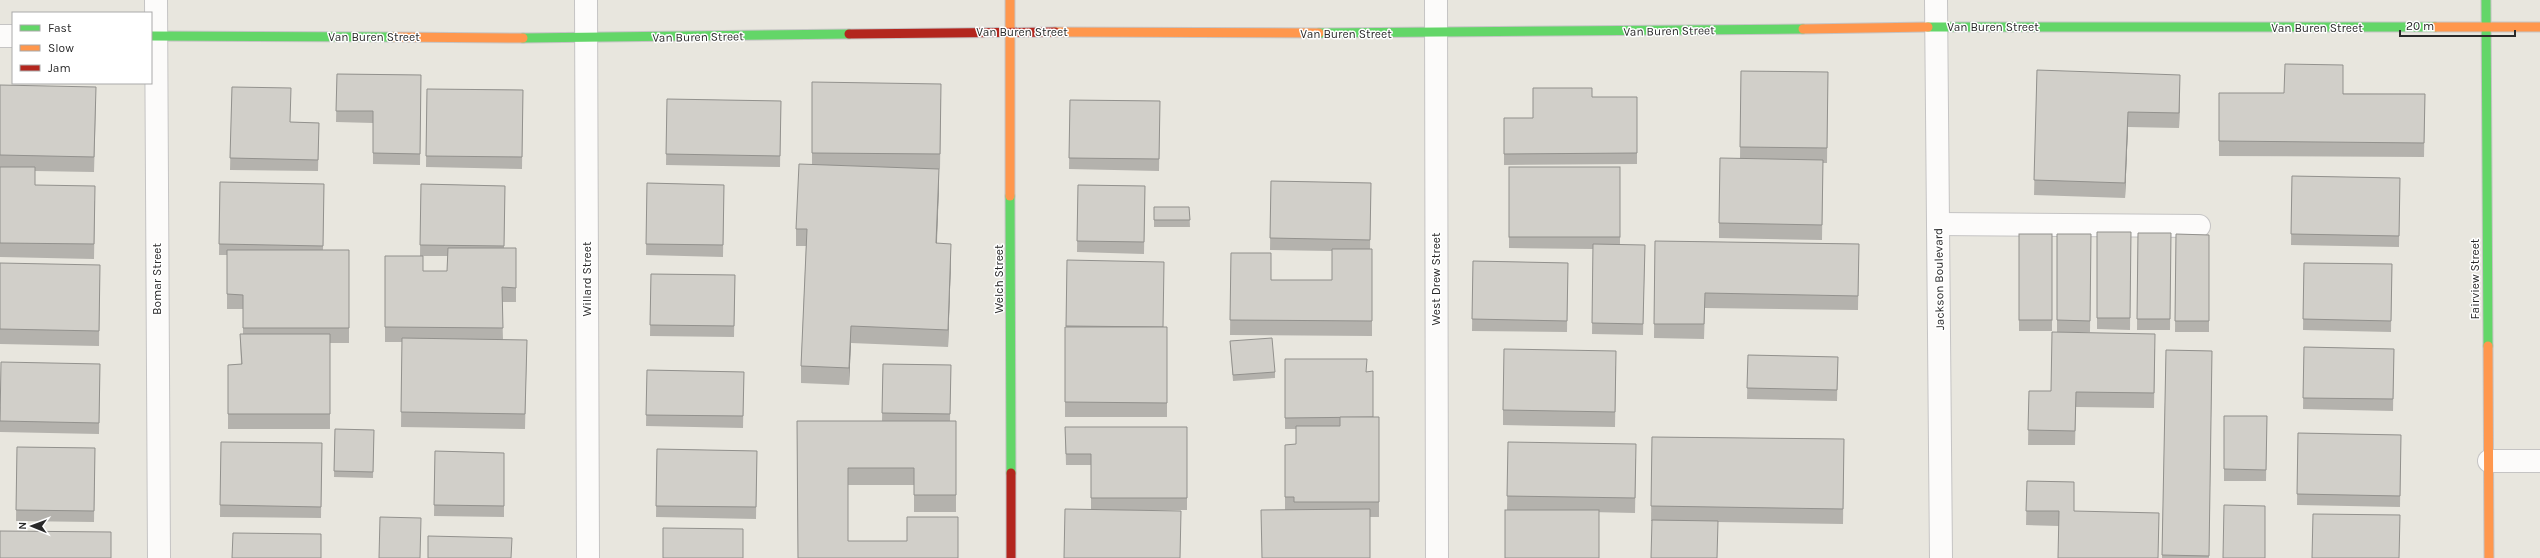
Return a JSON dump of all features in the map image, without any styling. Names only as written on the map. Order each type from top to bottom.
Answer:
[{"type":"street","name":"Bomar Street","points":[[156,0],[153,36],[159,558]]},
{"type":"street","name":"Willard Street","points":[[586,0],[588,558]]},
{"type":"street","name":"Welch Street","points":[[1010,0],[1011,558]]},
{"type":"street","name":"West Drew Street","points":[[1436,0],[1437,558]]},
{"type":"street","name":"Jackson Boulevard","points":[[1936,0],[1941,558]]},
{"type":"street","name":"Fairview Street","points":[[2486,0],[2490,558]]},
{"type":"street","name":"Van Buren Street","points":[[153,36],[586,38],[1010,32],[1436,34],[1936,27],[2486,29],[2540,27]]},
{"type":"street","points":[[0,36],[12,36]]},
{"type":"street","points":[[1938,224],[2199,226]]},
{"type":"street","points":[[2489,461],[2540,461]]},
{"type":"building","points":[[2285,64],[2343,65],[2343,94],[2425,94],[2424,143],[2219,141],[2219,93],[2284,93]]},
{"type":"building","points":[[2037,70],[2180,75],[2179,113],[2128,112],[2125,183],[2034,180]]},
{"type":"building","points":[[1741,71],[1828,72],[1827,148],[1740,147]]},
{"type":"building","points":[[337,74],[421,75],[420,154],[373,153],[373,111],[336,111]]},
{"type":"building","points":[[812,82],[941,84],[940,154],[812,153]]},
{"type":"building","points":[[0,85],[96,87],[94,157],[0,155]]},
{"type":"building","points":[[232,87],[291,88],[290,122],[319,123],[318,160],[230,158]]},
{"type":"building","points":[[1533,88],[1592,88],[1592,97],[1637,97],[1637,153],[1504,154],[1504,118],[1533,118]]},
{"type":"building","points":[[427,89],[523,90],[522,157],[426,156]]},
{"type":"building","points":[[667,99],[781,101],[780,156],[666,154]]},
{"type":"building","points":[[1070,100],[1160,101],[1159,159],[1069,158]]},
{"type":"building","points":[[1720,158],[1823,160],[1822,225],[1719,223]]},
{"type":"building","points":[[799,164],[939,169],[936,243],[951,244],[948,330],[851,326],[849,368],[801,366],[807,229],[796,229]]},
{"type":"building","points":[[0,167],[35,167],[35,185],[95,186],[94,244],[0,243]]},
{"type":"building","points":[[1509,167],[1620,167],[1620,237],[1509,237]]},
{"type":"building","points":[[2292,176],[2400,178],[2399,236],[2291,234]]},
{"type":"building","points":[[1271,181],[1371,183],[1370,240],[1270,238]]},
{"type":"building","points":[[220,182],[324,184],[323,246],[219,244]]},
{"type":"building","points":[[647,183],[724,185],[723,245],[646,244]]},
{"type":"building","points":[[421,184],[505,186],[504,246],[420,245]]},
{"type":"building","points":[[1078,185],[1145,186],[1144,242],[1077,241]]},
{"type":"building","points":[[1154,207],[1189,207],[1190,220],[1154,220]]},
{"type":"building","points":[[2097,232],[2131,232],[2130,318],[2097,318]]},
{"type":"building","points":[[2138,233],[2171,233],[2170,319],[2137,319]]},
{"type":"building","points":[[2019,234],[2052,234],[2052,320],[2019,320]]},
{"type":"building","points":[[2057,234],[2091,234],[2090,321],[2057,320]]},
{"type":"building","points":[[2176,234],[2209,235],[2209,321],[2175,321]]},
{"type":"building","points":[[1655,241],[1859,244],[1858,296],[1705,293],[1704,324],[1654,324]]},
{"type":"building","points":[[1593,244],[1645,245],[1643,324],[1592,323]]},
{"type":"building","points":[[448,248],[516,248],[516,288],[502,287],[503,328],[385,327],[385,256],[423,256],[423,271],[447,271]]},
{"type":"building","points":[[1332,249],[1372,249],[1372,321],[1230,320],[1231,253],[1271,253],[1271,280],[1332,280]]},
{"type":"building","points":[[227,250],[349,250],[349,328],[243,328],[243,295],[227,294]]},
{"type":"building","points":[[1067,260],[1164,262],[1163,327],[1066,326]]},
{"type":"building","points":[[1473,261],[1568,263],[1567,321],[1472,319]]},
{"type":"building","points":[[0,263],[100,265],[99,331],[0,329]]},
{"type":"building","points":[[2304,263],[2392,264],[2391,321],[2303,319]]},
{"type":"building","points":[[651,274],[735,275],[734,326],[650,325]]},
{"type":"building","points":[[1065,327],[1167,327],[1167,403],[1065,402]]},
{"type":"building","points":[[2052,332],[2155,334],[2154,393],[2076,392],[2075,431],[2028,430],[2029,391],[2051,391]]},
{"type":"building","points":[[240,334],[330,334],[330,414],[228,414],[228,365],[242,364]]},
{"type":"building","points":[[402,338],[527,340],[525,414],[401,412]]},
{"type":"building","points":[[1272,338],[1275,372],[1233,375],[1230,341]]},
{"type":"building","points":[[2304,347],[2394,349],[2393,399],[2303,398]]},
{"type":"building","points":[[1504,349],[1616,351],[1615,412],[1503,410]]},
{"type":"building","points":[[2166,350],[2212,351],[2209,556],[2162,555]]},
{"type":"building","points":[[1748,355],[1838,357],[1837,390],[1747,388]]},
{"type":"building","points":[[1285,359],[1367,359],[1366,372],[1373,371],[1373,417],[1285,418]]},
{"type":"building","points":[[1,362],[100,364],[99,423],[0,421]]},
{"type":"building","points":[[883,364],[951,365],[950,414],[882,413]]},
{"type":"building","points":[[647,370],[744,372],[743,416],[646,415]]},
{"type":"building","points":[[2224,416],[2267,416],[2266,470],[2224,469]]},
{"type":"building","points":[[1340,417],[1379,417],[1379,502],[1294,502],[1294,497],[1285,497],[1285,445],[1296,444],[1296,426],[1340,426]]},
{"type":"building","points":[[797,421],[956,421],[956,495],[914,495],[914,468],[848,468],[848,541],[907,541],[907,517],[958,517],[958,558],[798,558]]},
{"type":"building","points":[[1065,427],[1187,427],[1187,498],[1091,498],[1091,454],[1066,454]]},
{"type":"building","points":[[335,429],[374,430],[373,472],[334,471]]},
{"type":"building","points":[[2298,433],[2401,435],[2400,496],[2297,494]]},
{"type":"building","points":[[1652,437],[1844,439],[1843,509],[1651,506]]},
{"type":"building","points":[[221,442],[322,443],[321,507],[220,505]]},
{"type":"building","points":[[1508,442],[1636,444],[1635,498],[1507,496]]},
{"type":"building","points":[[17,447],[95,448],[94,511],[16,510]]},
{"type":"building","points":[[657,449],[757,451],[756,507],[656,506]]},
{"type":"building","points":[[435,451],[504,453],[504,506],[434,505]]},
{"type":"building","points":[[2027,481],[2074,482],[2074,511],[2159,513],[2158,558],[2058,558],[2059,511],[2026,511]]},
{"type":"building","points":[[2224,505],[2265,506],[2265,558],[2223,558]]},
{"type":"building","points":[[1065,509],[1181,511],[1180,558],[1064,558]]},
{"type":"building","points":[[1370,509],[1370,558],[1262,558],[1261,510]]},
{"type":"building","points":[[1505,510],[1599,510],[1599,558],[1505,558]]},
{"type":"building","points":[[2313,514],[2400,515],[2399,558],[2312,558]]},
{"type":"building","points":[[380,517],[421,518],[420,558],[379,558]]},
{"type":"building","points":[[1652,520],[1718,521],[1717,558],[1651,558]]},
{"type":"building","points":[[663,528],[743,529],[743,558],[663,558]]},
{"type":"building","points":[[0,531],[111,532],[111,558],[0,558]]},
{"type":"building","points":[[233,533],[321,534],[321,558],[232,558]]},
{"type":"building","points":[[428,536],[512,538],[511,558],[428,558]]},
{"type":"traffic: fast","points":[[2486,0],[2488,346]]},
{"type":"traffic: fast","points":[[1928,27],[2435,27]]},
{"type":"traffic: fast","points":[[1319,33],[1803,29]]},
{"type":"traffic: fast","points":[[523,38],[849,34]]},
{"type":"traffic: fast","points":[[152,36],[392,37]]},
{"type":"traffic: fast","points":[[1010,196],[1011,473]]},
{"type":"traffic: slow","points":[[1010,0],[1010,196]]},
{"type":"traffic: slow","points":[[1803,29],[1928,27]]},
{"type":"traffic: slow","points":[[2435,27],[2540,27]]},
{"type":"traffic: slow","points":[[1055,32],[1319,33]]},
{"type":"traffic: slow","points":[[392,37],[523,38]]},
{"type":"traffic: slow","points":[[2488,346],[2489,558]]},
{"type":"traffic: jam","points":[[849,34],[1055,32]]},
{"type":"traffic: jam","points":[[1011,473],[1011,558]]}]
